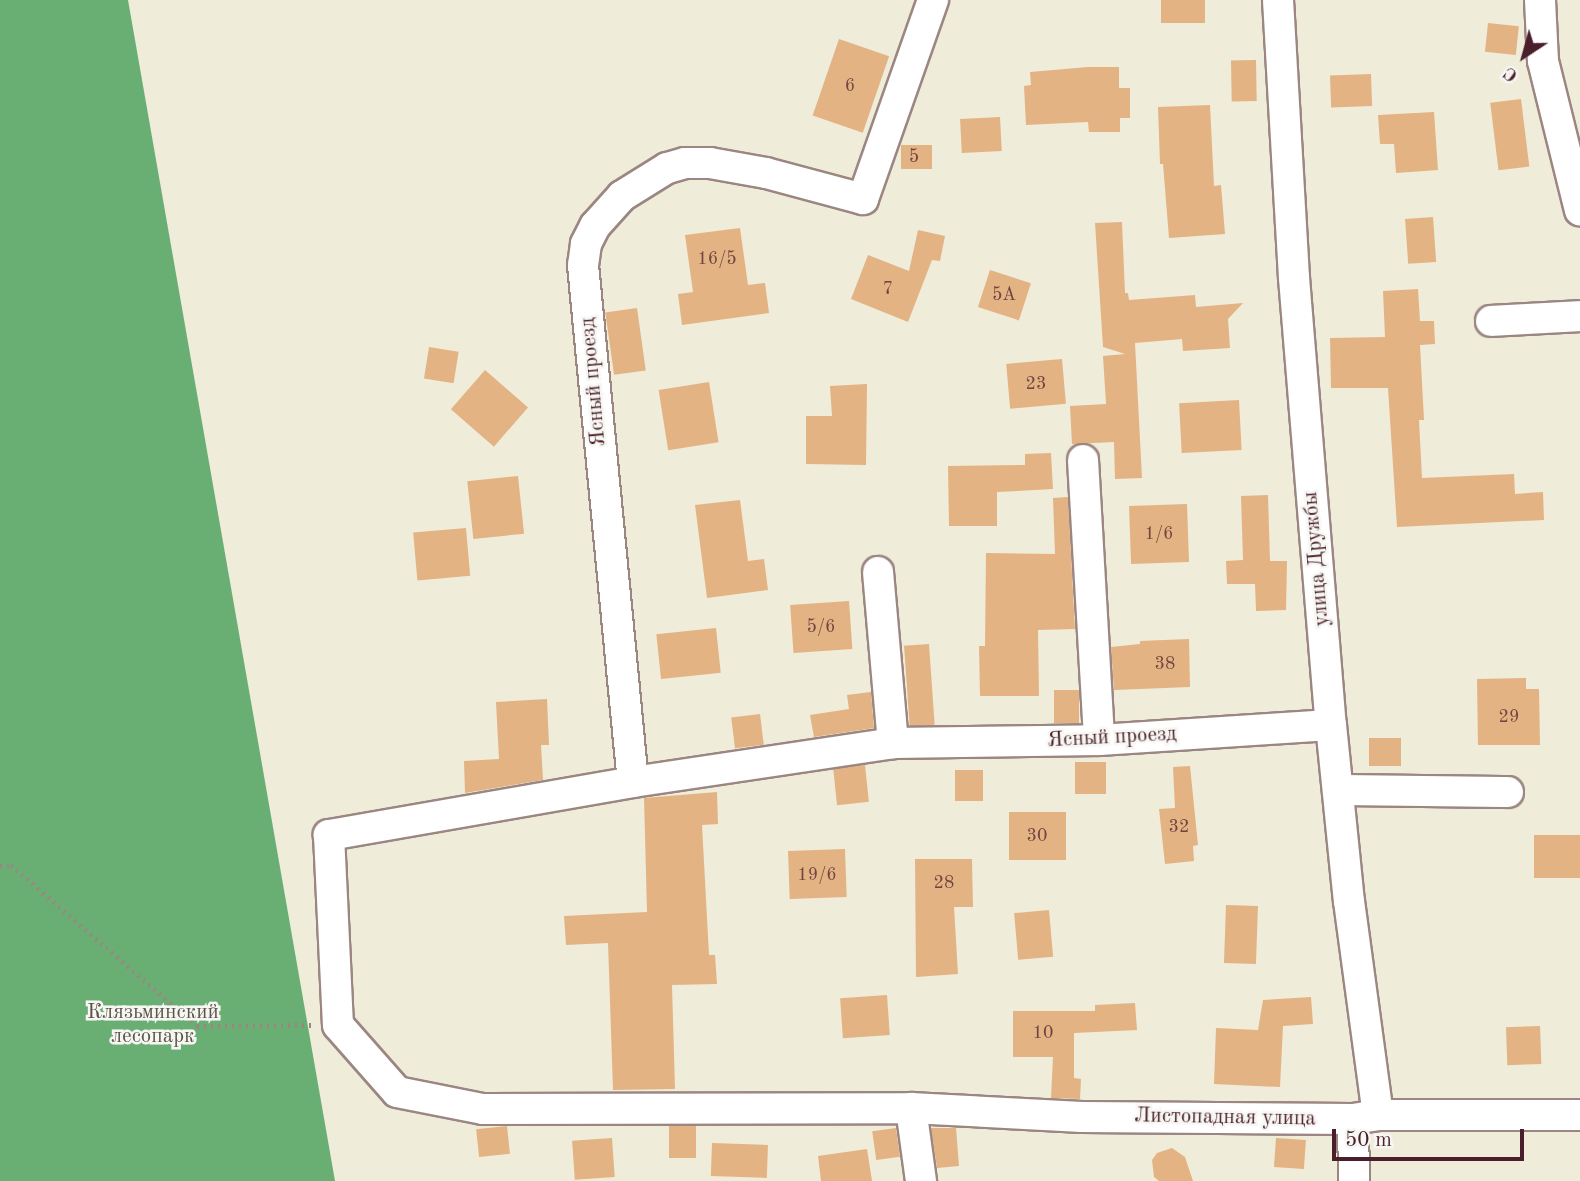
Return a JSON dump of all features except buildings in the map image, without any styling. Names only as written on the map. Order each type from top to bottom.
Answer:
[{"type":"street","name":"Ясный проезд","points":[[933,0],[863,199],[766,173],[710,163],[685,163],[667,168],[622,196],[595,226],[586,244],[583,265],[633,782],[893,743],[1099,740],[1331,725]]},
{"type":"street","name":"улица Дружбы","points":[[1278,0],[1294,278],[1366,1117],[1354,1181]]},
{"type":"street","points":[[1540,0],[1543,61],[1580,210]]},
{"type":"street","points":[[1491,321],[1580,316]]},
{"type":"street","points":[[1083,460],[1099,740]]},
{"type":"street","points":[[878,572],[893,743]]},
{"type":"street","points":[[338,1025],[328,835],[633,782]]},
{"type":"street","points":[[1338,790],[1508,792]]},
{"type":"street","name":"Листопадная улица","points":[[338,1025],[397,1092],[483,1109],[911,1108],[1082,1117],[1580,1115]]},
{"type":"street","points":[[911,1108],[921,1181]]},
{"type":"path","points":[[0,866],[11,865],[197,1026],[338,1025]]},
{"type":"green space","name":"Клязьминский лесопарк","points":[[0,0],[128,0],[335,1181],[0,1181]]}]
